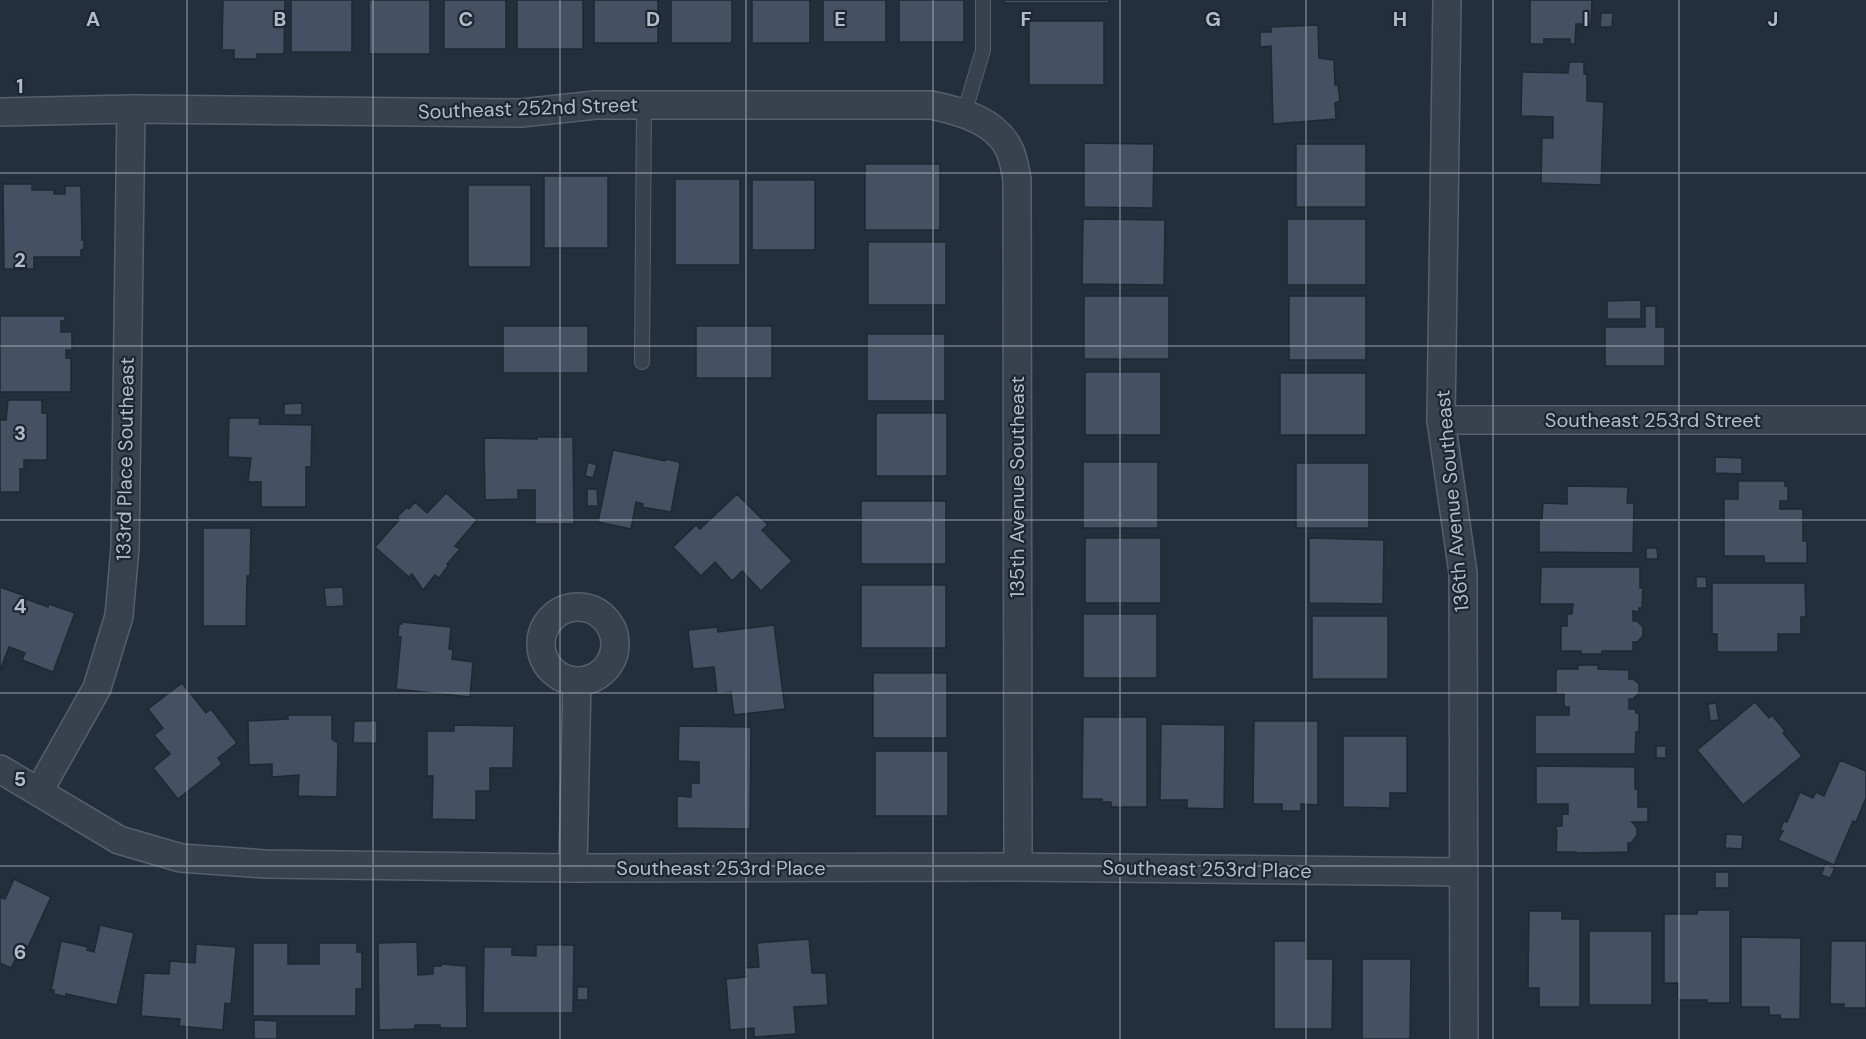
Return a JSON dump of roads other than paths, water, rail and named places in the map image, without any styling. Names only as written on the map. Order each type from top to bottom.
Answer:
[{"type":"street","name":"136th Avenue Southeast","points":[[1447,0],[1441,420],[1463,573],[1464,1039]]},
{"type":"street","name":"Southeast 252nd Street","points":[[0,112],[131,109],[521,112],[596,105],[931,105],[956,110],[972,118]]},
{"type":"street","name":"133rd Place Southeast","points":[[39,791],[97,688],[119,616],[125,548],[131,109]]},
{"type":"street","name":"135th Avenue Southeast","points":[[972,118],[996,131],[1010,151],[1017,179],[1018,867]]},
{"type":"street","name":"Southeast 253rd Street","points":[[1441,420],[1866,420]]},
{"type":"street","points":[[573,868],[577,682]]},
{"type":"street","name":"Southeast 253rd Place","points":[[0,770],[119,840],[181,858],[265,864],[573,868],[1018,867],[1463,872]]},
{"type":"lane","points":[[972,118],[983,50],[983,0]]},
{"type":"lane","points":[[642,362],[644,105]]}]
